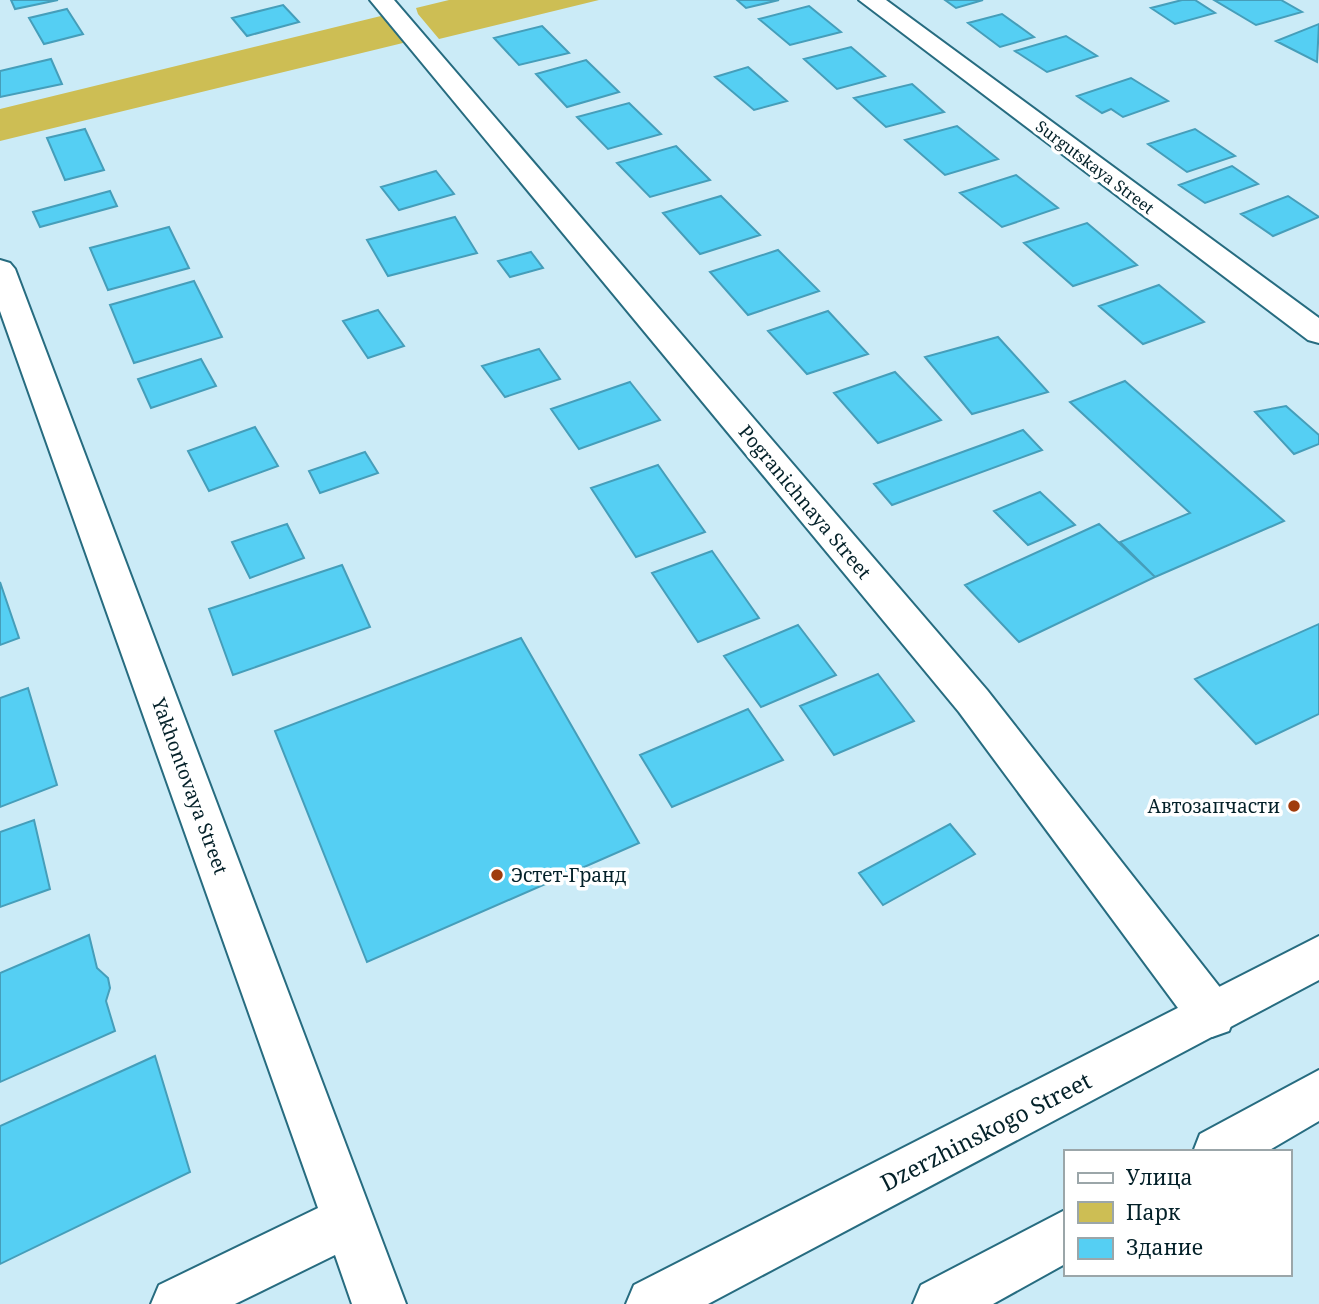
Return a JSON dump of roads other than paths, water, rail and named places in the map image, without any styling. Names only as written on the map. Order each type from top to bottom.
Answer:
[{"type":"street","name":"Pogranichnaya Street","points":[[382,0],[974,702],[1212,1015]]},
{"type":"street","name":"Surgutskaya Street","points":[[872,0],[1319,333]]},
{"type":"street","name":"Yakhontovaya Street","points":[[0,269],[379,1304]]},
{"type":"street","name":"Dzerzhinskogo Street","points":[[653,1304],[1319,957]]},
{"type":"street","points":[[1221,1150],[1319,1094]]},
{"type":"street","points":[[178,1304],[348,1221]]},
{"type":"street","points":[[940,1304],[1064,1237]]},
{"type":"place","name":"Автозапчасти","points":[[1294,806]]},
{"type":"place","name":"Эстет-Гранд","points":[[497,875]]}]
